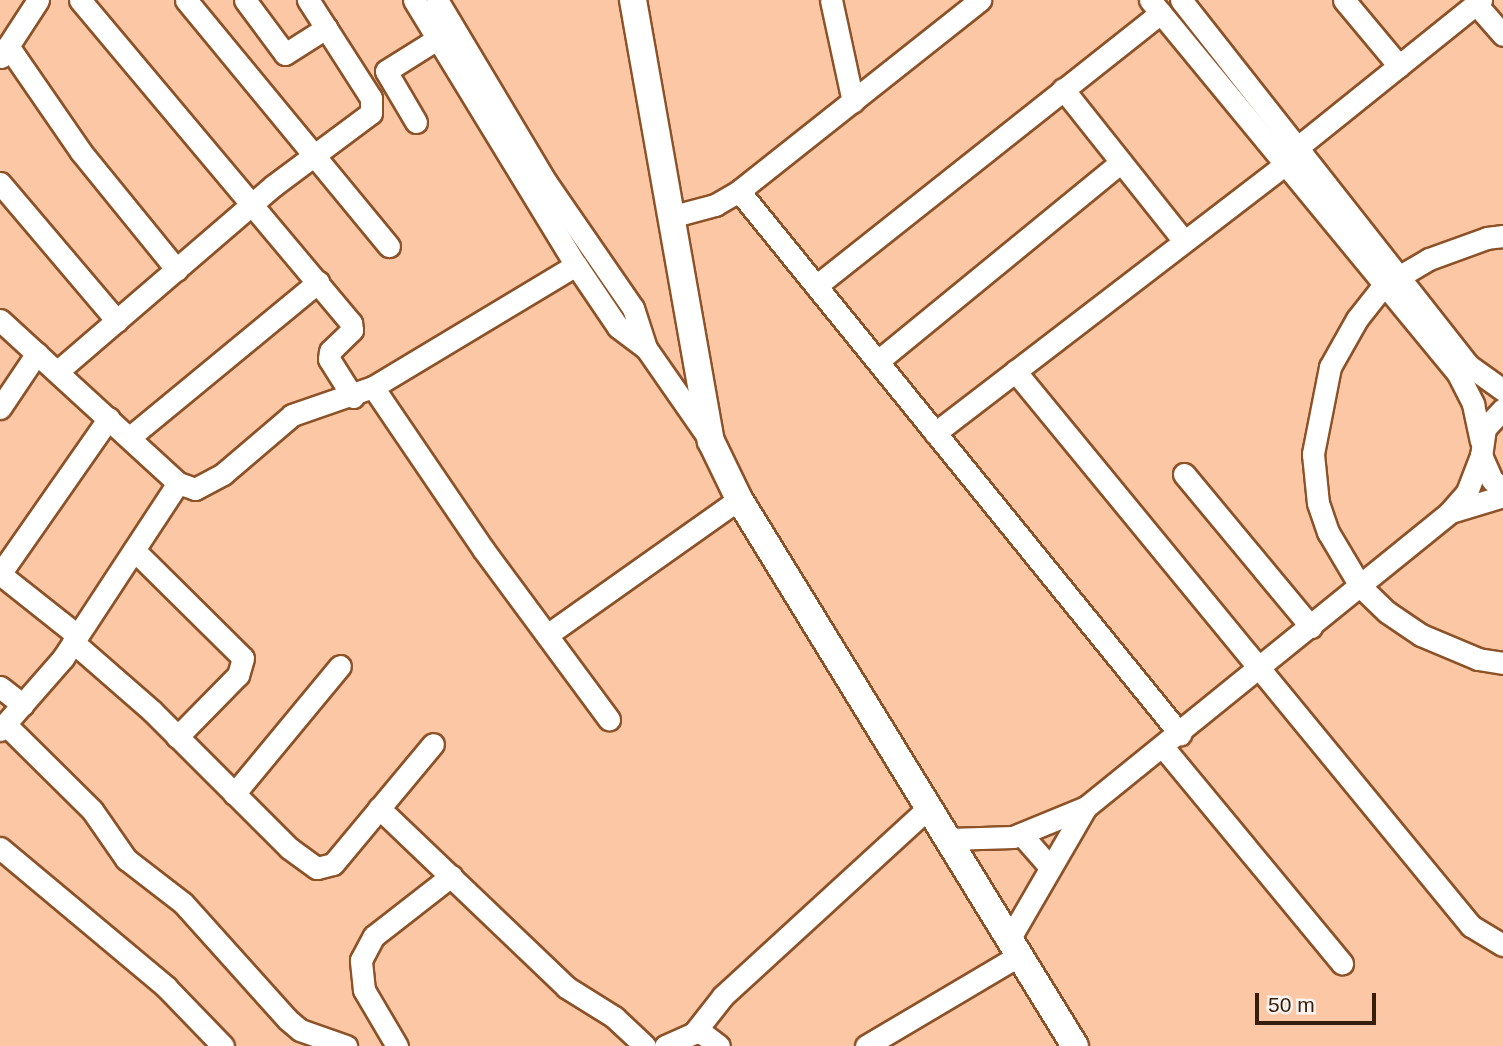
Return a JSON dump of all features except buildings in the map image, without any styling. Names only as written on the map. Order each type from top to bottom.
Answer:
[{"type":"main road","points":[[633,0],[711,441],[739,499],[1075,1046]]},
{"type":"street","points":[[38,0],[4,52],[177,270]]},
{"type":"street","points":[[80,0],[351,323],[352,330],[330,351],[329,359],[353,397]]},
{"type":"street","points":[[186,0],[389,246]]},
{"type":"street","points":[[245,0],[285,54],[326,29]]},
{"type":"street","points":[[58,371],[254,205],[364,120],[372,106],[308,0]]},
{"type":"street","points":[[414,0],[576,265],[618,327],[646,348]]},
{"type":"street","points":[[437,0],[546,181],[633,308],[646,348],[711,441]]},
{"type":"street","points":[[831,0],[853,102]]},
{"type":"street","points":[[670,217],[715,205],[739,191],[980,0]]},
{"type":"street","points":[[1181,0],[1298,147],[1463,382],[1492,480],[1503,489]]},
{"type":"street","points":[[1345,0],[1399,66]]},
{"type":"street","points":[[1298,147],[1478,2],[1503,35]]},
{"type":"street","points":[[816,286],[1063,89],[1155,7],[1284,165],[1468,365],[1503,390]]},
{"type":"street","points":[[416,122],[386,71],[437,39]]},
{"type":"street","points":[[1063,89],[1184,241]]},
{"type":"street","points":[[878,362],[1121,162]]},
{"type":"street","points":[[935,433],[1284,165]]},
{"type":"street","points":[[0,183],[117,321]]},
{"type":"street","points":[[739,191],[935,433],[1342,963]]},
{"type":"street","points":[[1503,236],[1487,237],[1436,256],[1392,281],[1356,319],[1330,367],[1314,440],[1318,503],[1328,532],[1360,586],[1387,612],[1421,635],[1478,659],[1503,663]]},
{"type":"street","points":[[0,320],[178,483],[195,489],[205,486],[292,415],[353,397],[373,387],[576,265]]},
{"type":"street","points":[[130,437],[318,282]]},
{"type":"street","points":[[0,408],[37,353]]},
{"type":"street","points":[[1015,372],[1471,926],[1503,945]]},
{"type":"street","points":[[373,387],[609,719]]},
{"type":"street","points":[[949,839],[993,841],[1021,834],[1086,807],[1261,668],[1449,513],[1468,492],[1485,428],[1503,409]]},
{"type":"street","points":[[109,418],[0,574],[75,639],[300,858],[317,868],[333,864],[433,744]]},
{"type":"street","points":[[1184,474],[1311,627]]},
{"type":"street","points":[[178,483],[75,639],[3,727],[92,810],[126,859],[183,903],[295,1038],[346,1046]]},
{"type":"street","points":[[1449,513],[1503,496]]},
{"type":"street","points":[[547,635],[739,499]]},
{"type":"street","points":[[134,550],[243,658],[238,675],[177,737]]},
{"type":"street","points":[[234,794],[340,666]]},
{"type":"street","points":[[0,687],[23,705]]},
{"type":"street","points":[[694,1033],[723,996],[929,807]]},
{"type":"street","points":[[866,1046],[1015,946],[1049,866],[1086,807]]},
{"type":"street","points":[[379,808],[566,987],[614,1017],[645,1046]]},
{"type":"street","points":[[1021,834],[1049,866]]},
{"type":"street","points":[[0,849],[166,987],[223,1046]]},
{"type":"street","points":[[397,1046],[364,989],[360,960],[374,936],[451,876]]},
{"type":"street","points":[[665,1046],[694,1033],[702,1033],[719,1046]]}]
